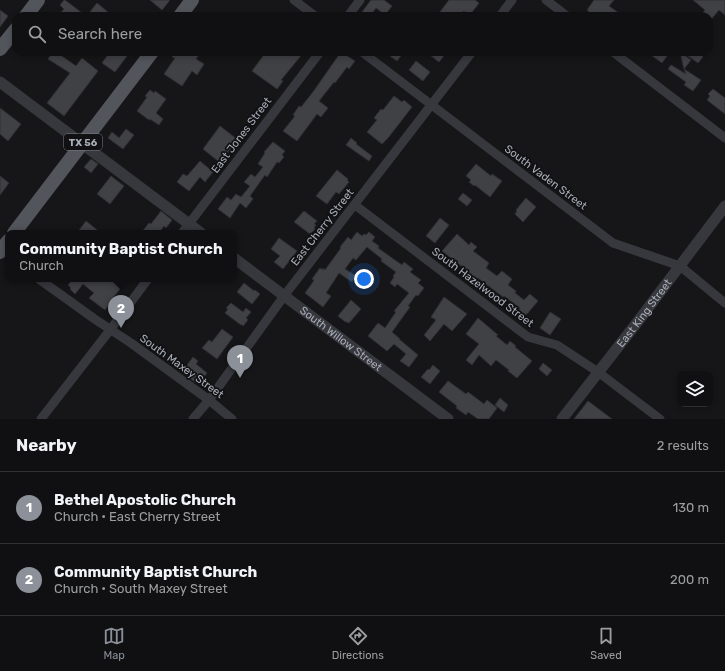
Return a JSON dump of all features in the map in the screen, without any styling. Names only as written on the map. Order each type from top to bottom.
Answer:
[{"type":"main road","points":[[29,12],[38,0]]},
{"type":"main road","points":[[183,12],[192,0]]},
{"type":"main road","points":[[0,49],[12,34]]},
{"type":"main road","name":"TX 56","points":[[16,230],[149,56]]},
{"type":"street","points":[[294,0],[310,12]]},
{"type":"street","points":[[351,12],[360,0]]},
{"type":"street","points":[[503,12],[512,0]]},
{"type":"street","points":[[546,0],[562,12]]},
{"type":"street","name":"East Jones Street","points":[[185,228],[317,56]]},
{"type":"street","name":"South Vaden Street","points":[[367,56],[613,243],[680,266],[725,303]]},
{"type":"street","name":"East Cherry Street","points":[[193,419],[209,400],[284,296],[469,56]]},
{"type":"street","points":[[618,56],[725,138]]},
{"type":"street","points":[[0,82],[82,144],[185,228]]},
{"type":"street","name":"South Hazelwood Street","points":[[355,205],[528,337],[557,345],[598,372],[660,419]]},
{"type":"street","name":"East King Street","points":[[562,419],[725,206]]},
{"type":"street","name":"South Willow Street","points":[[237,260],[448,419]]},
{"type":"street","name":"South Maxey Street","points":[[43,282],[110,330],[131,343],[209,400],[232,419]]},
{"type":"street","points":[[41,419],[146,282]]},
{"type":"building","points":[[65,0],[81,12],[61,12],[64,9],[60,5]]},
{"type":"building","points":[[150,0],[170,0],[162,10]]},
{"type":"building","points":[[371,0],[384,0],[392,6],[387,12],[381,12],[376,8],[373,12],[362,12]]},
{"type":"building","points":[[449,0],[475,0],[479,3],[472,12],[440,12]]},
{"type":"building","points":[[594,0],[614,0],[609,6],[617,12],[589,12],[587,10]]},
{"type":"building","points":[[693,0],[725,0],[725,15],[719,10],[713,17],[713,12],[703,12],[705,10]]},
{"type":"building","points":[[97,3],[108,12],[90,12]]},
{"type":"building","points":[[0,10],[8,16],[0,27]]},
{"type":"building","points":[[50,56],[62,56],[76,66],[82,58],[98,71],[64,116],[47,103],[70,73],[48,59]]},
{"type":"building","points":[[107,56],[127,56],[115,72],[102,63]]},
{"type":"building","points":[[198,56],[196,59],[204,64],[197,75],[192,71],[182,86],[164,74],[175,58],[172,57]]},
{"type":"building","points":[[263,56],[301,56],[281,80],[283,81],[277,89],[252,71]]},
{"type":"building","points":[[338,56],[347,56],[355,61],[349,69],[347,67],[319,101],[328,108],[321,117],[317,114],[297,141],[283,131],[295,116],[293,115],[299,106],[301,107]]},
{"type":"building","points":[[390,56],[401,56],[397,61]]},
{"type":"building","points":[[431,56],[444,56],[439,62]]},
{"type":"building","points":[[652,56],[667,56],[662,63]]},
{"type":"building","points":[[681,56],[686,56],[691,60],[684,69]]},
{"type":"building","points":[[688,56],[702,56],[703,57],[698,63]]},
{"type":"building","points":[[416,61],[430,72],[423,81],[409,70]]},
{"type":"building","points":[[671,65],[686,74],[684,69],[701,80],[693,91],[684,85],[686,82],[668,69]]},
{"type":"building","points":[[713,89],[725,98],[725,114],[707,100],[710,96],[708,94]]},
{"type":"building","points":[[150,90],[154,93],[155,91],[166,99],[156,113],[163,119],[159,125],[137,111]]},
{"type":"building","points":[[394,96],[402,102],[404,100],[412,107],[382,144],[367,132],[377,120],[374,118],[381,109],[383,110]]},
{"type":"building","points":[[0,108],[21,124],[8,141],[0,134]]},
{"type":"building","points":[[220,126],[238,140],[222,160],[220,158],[218,161],[203,149]]},
{"type":"building","points":[[126,129],[134,135],[123,149],[108,138],[112,132],[119,138]]},
{"type":"building","points":[[351,138],[357,143],[356,144],[372,156],[369,161],[346,145]]},
{"type":"building","points":[[273,142],[285,151],[282,155],[284,157],[279,163],[277,162],[267,177],[265,175],[250,196],[253,199],[246,208],[240,203],[230,218],[218,209],[227,197],[231,200],[236,194],[241,197],[250,186],[244,182],[251,174],[255,177],[263,167],[258,164],[265,153],[264,152]]},
{"type":"building","points":[[91,159],[98,164],[91,173],[84,167]]},
{"type":"building","points":[[200,161],[213,172],[205,182],[200,177],[189,191],[177,182],[183,174],[187,176]]},
{"type":"building","points":[[476,164],[491,176],[492,174],[502,181],[490,197],[469,182],[471,180],[466,176]]},
{"type":"building","points":[[337,170],[348,179],[347,180],[349,182],[339,194],[336,192],[327,204],[316,196]]},
{"type":"building","points":[[0,176],[9,183],[0,195]]},
{"type":"building","points":[[111,176],[124,186],[110,204],[97,194]]},
{"type":"building","points":[[463,193],[472,200],[467,206],[458,199]]},
{"type":"building","points":[[526,198],[536,207],[523,222],[515,214],[517,211],[516,210]]},
{"type":"building","points":[[161,211],[172,220],[166,228],[164,226],[161,230],[143,230],[149,223],[151,224]]},
{"type":"building","points":[[304,211],[317,221],[314,224],[316,225],[314,228],[315,229],[310,234],[294,222]]},
{"type":"building","points":[[440,218],[449,225],[435,243],[426,236]]},
{"type":"building","points":[[86,221],[97,230],[79,230]]},
{"type":"building","points":[[357,232],[362,236],[369,232],[375,237],[372,241],[379,246],[378,248],[402,265],[404,262],[413,269],[410,272],[421,280],[418,283],[424,288],[418,296],[416,295],[408,306],[410,307],[392,332],[418,355],[409,367],[400,361],[406,354],[394,344],[387,351],[368,336],[378,323],[385,328],[396,312],[394,311],[409,293],[397,284],[395,287],[390,283],[396,272],[381,261],[382,259],[367,247],[356,260],[353,258],[345,269],[356,276],[352,282],[339,273],[326,293],[331,296],[323,307],[305,293],[314,280],[312,279],[320,268],[325,270],[348,237],[351,240]]},
{"type":"building","points":[[457,234],[469,245],[471,242],[477,247],[473,251],[489,263],[486,268],[497,276],[502,271],[512,279],[508,285],[516,291],[515,293],[524,300],[530,294],[538,301],[527,314],[525,315],[519,310],[520,308],[478,278],[477,279],[467,272],[468,271],[442,251]]},
{"type":"building","points":[[279,238],[297,251],[283,269],[274,262],[280,256],[271,249]]},
{"type":"building","points":[[70,282],[126,282],[105,310],[89,298],[94,293],[83,284],[75,294],[68,285]]},
{"type":"building","points":[[244,283],[260,294],[252,304],[237,292]]},
{"type":"building","points":[[444,297],[467,314],[452,331],[444,324],[430,341],[424,335],[436,320],[431,317]]},
{"type":"building","points":[[351,300],[361,309],[349,323],[338,316]]},
{"type":"building","points":[[231,303],[243,312],[246,308],[251,312],[246,318],[248,320],[243,326],[225,313],[228,309],[226,308]]},
{"type":"building","points":[[550,312],[561,319],[550,335],[540,328]]},
{"type":"building","points":[[478,318],[507,345],[510,341],[532,361],[517,378],[496,360],[491,366],[479,355],[472,365],[466,360],[479,344],[466,334]]},
{"type":"building","points":[[222,329],[233,337],[217,359],[202,348],[209,340],[212,342]]},
{"type":"building","points":[[193,357],[198,361],[196,364],[207,373],[196,383],[182,372]]},
{"type":"building","points":[[543,363],[552,370],[547,376],[539,369]]},
{"type":"building","points":[[433,365],[440,371],[430,384],[421,377]]},
{"type":"building","points":[[448,381],[466,394],[468,392],[484,404],[487,400],[497,408],[489,419],[478,419],[468,412],[466,415],[439,392]]},
{"type":"building","points":[[500,398],[508,405],[504,412],[495,405]]},
{"type":"building","points":[[588,401],[612,419],[574,419]]},
{"type":"place","name":"Community Baptist Church","points":[[121,328]]},
{"type":"place","name":"Bethel Apostolic Church","points":[[240,378]]}]
